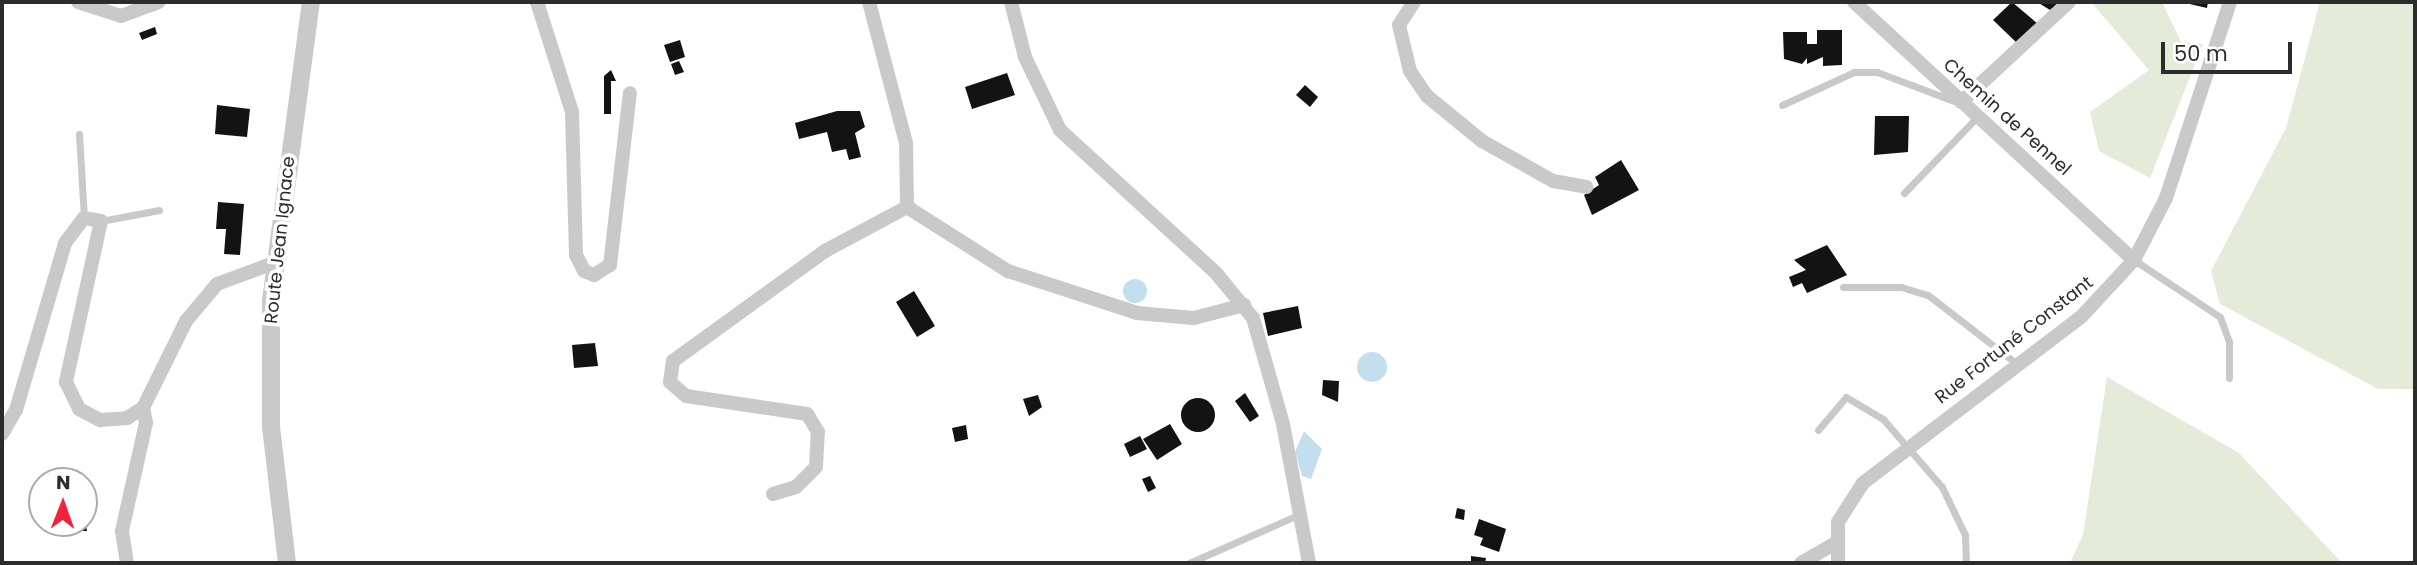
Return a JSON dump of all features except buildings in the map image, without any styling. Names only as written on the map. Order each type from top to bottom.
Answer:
[{"type":"street","points":[[78,2],[121,16],[159,2]]},
{"type":"street","name":"Route Jean Ignace","points":[[288,563],[271,426],[274,263],[311,2]]},
{"type":"street","points":[[537,2],[572,112],[576,255],[584,271],[594,275],[610,265],[629,93]]},
{"type":"street","points":[[869,2],[906,143],[907,207]]},
{"type":"street","points":[[1011,2],[1025,57],[1060,130],[1244,305],[1261,335],[1302,513],[1309,563]]},
{"type":"street","points":[[1414,2],[1399,25],[1410,71],[1427,96],[1482,141],[1553,181],[1586,187]]},
{"type":"street","name":"Chemin de Pennel","points":[[1854,2],[2134,260]]},
{"type":"street","points":[[1969,109],[2069,2]]},
{"type":"street","name":"Rue Fortuné Constant","points":[[1838,563],[1835,543],[1838,522],[1863,483],[1909,444],[2082,316],[2134,260],[2165,198],[2230,2]]},
{"type":"street","points":[[907,207],[1009,271],[1137,313],[1194,318],[1244,305]]},
{"type":"street","points":[[774,494],[796,486],[816,467],[818,432],[807,414],[686,396],[670,382],[673,360],[825,251],[907,207]]},
{"type":"street","points":[[2,433],[16,410],[54,271],[84,218],[101,220],[66,382],[89,416],[110,422],[143,408]]},
{"type":"street","points":[[127,563],[122,531],[146,423],[143,408],[177,336],[204,297],[230,277],[274,263]]},
{"type":"street","points":[[1801,563],[1835,543]]},
{"type":"lane","points":[[1782,105],[1854,72],[1877,72],[1969,109],[1904,193]]},
{"type":"lane","points":[[79,134],[84,218]]},
{"type":"lane","points":[[101,220],[159,210]]},
{"type":"lane","points":[[2134,260],[2220,317],[2229,342],[2229,378]]},
{"type":"lane","points":[[1843,286],[1901,287],[1928,295],[2017,365]]},
{"type":"lane","points":[[1818,430],[1846,397],[1855,398],[1909,444],[1942,487],[1965,535],[1966,563]]},
{"type":"lane","points":[[1189,563],[1302,513]]},
{"type":"green space","points":[[2091,2],[2162,2],[2181,42],[2203,44],[2150,178],[2099,151],[2090,112],[2149,70]]},
{"type":"green space","points":[[2320,2],[2415,2],[2415,389],[2378,389],[2220,304],[2211,271],[2286,128]]},
{"type":"green space","points":[[2107,377],[2239,453],[2342,563],[2070,563],[2083,535]]},
{"type":"water","points":[[1135,279],[1144,282],[1147,291],[1144,300],[1135,303],[1126,300],[1123,291],[1126,282]]},
{"type":"water","points":[[1372,352],[1383,356],[1387,367],[1383,378],[1372,382],[1361,378],[1357,367],[1361,356]]},
{"type":"water","points":[[1304,431],[1322,449],[1311,479],[1302,476],[1295,452]]}]
